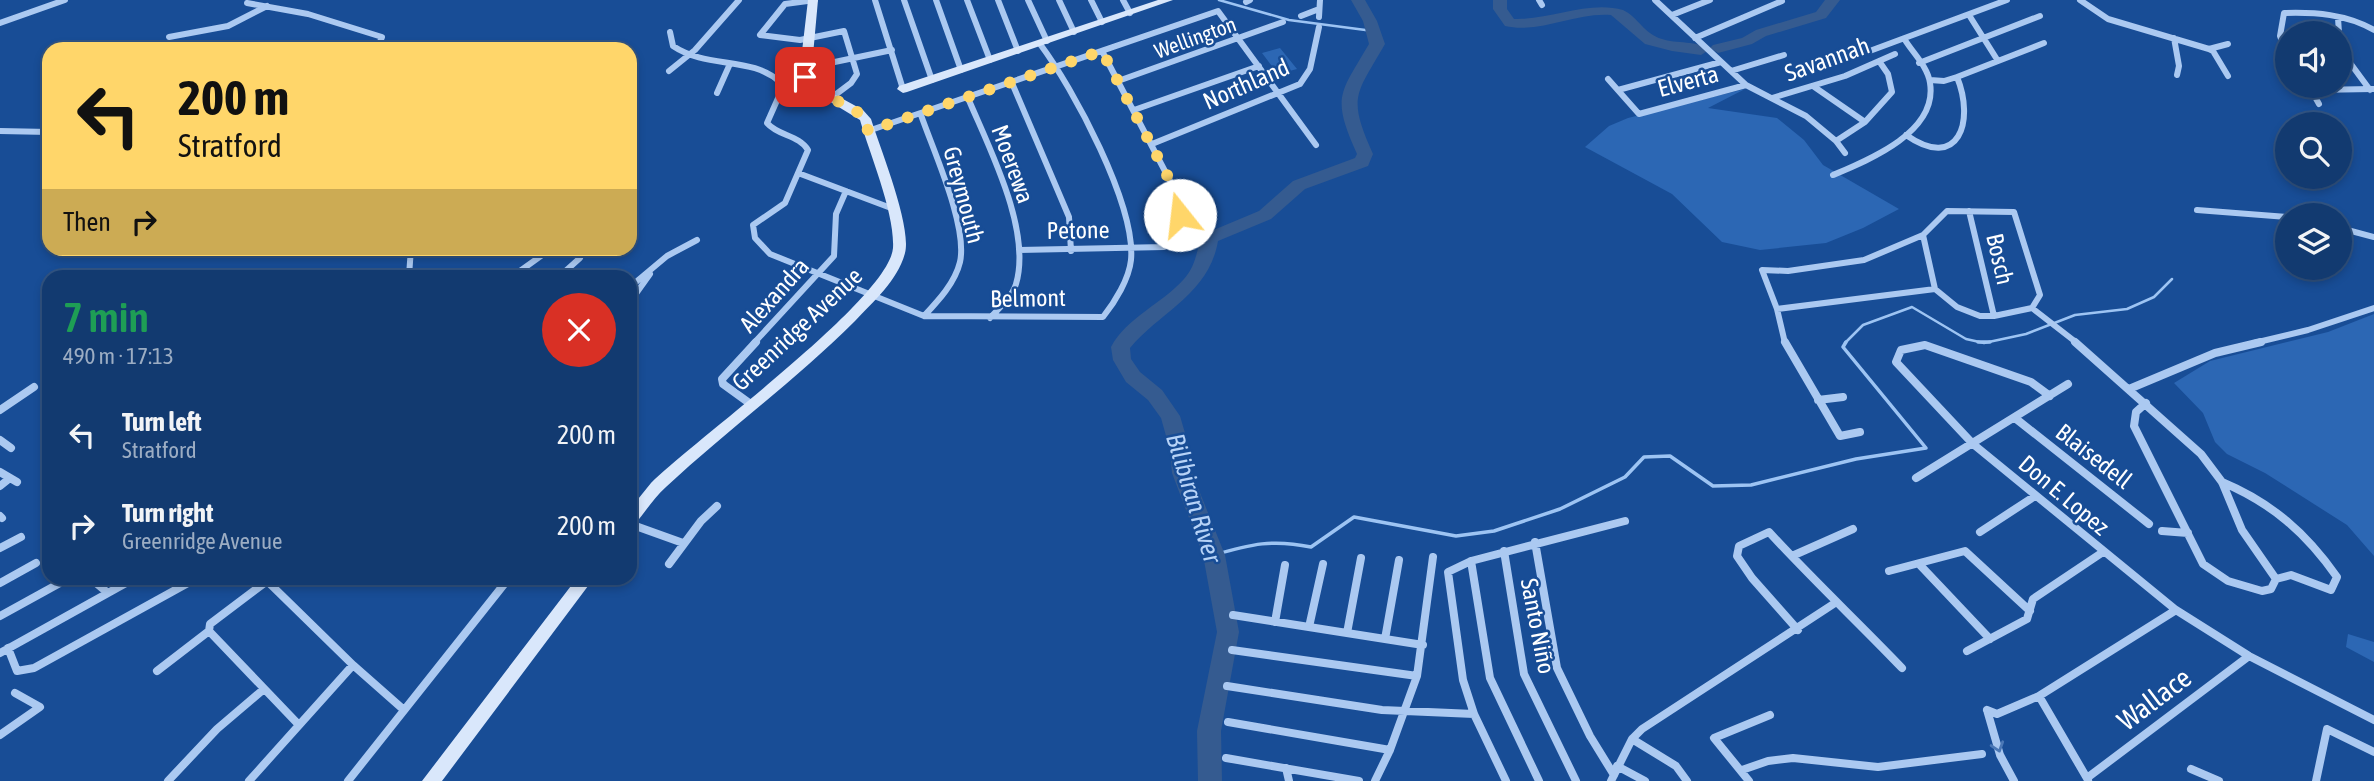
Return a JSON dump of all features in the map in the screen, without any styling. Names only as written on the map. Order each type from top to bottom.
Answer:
[{"type":"street","points":[[0,23],[65,0]]},
{"type":"street","points":[[669,71],[739,0]]},
{"type":"street","points":[[779,96],[797,92],[807,84],[806,68],[809,38],[813,0],[785,4],[760,35],[800,40],[809,38],[844,31],[857,74],[831,97]]},
{"type":"street","points":[[874,0],[903,89],[1168,0]]},
{"type":"street","points":[[904,0],[932,80]]},
{"type":"street","points":[[936,0],[961,70]]},
{"type":"street","points":[[967,0],[990,60]]},
{"type":"street","points":[[998,0],[1018,51]]},
{"type":"street","name":"Belmont","points":[[798,173],[785,203],[753,225],[752,231],[758,243],[770,254],[924,316],[1103,317],[1115,302],[1131,261],[1128,222],[1115,182],[1043,42],[1028,0]]},
{"type":"street","points":[[1059,0],[1074,32]]},
{"type":"street","points":[[1091,0],[1102,22]]},
{"type":"street","points":[[1123,0],[1130,13]]},
{"type":"street","points":[[1319,17],[1320,0]]},
{"type":"street","points":[[1655,0],[1746,85],[1806,116],[1836,141],[1845,153]]},
{"type":"street","points":[[1672,15],[1710,0]]},
{"type":"street","points":[[1767,0],[1772,5]]},
{"type":"street","points":[[1867,52],[2007,0]]},
{"type":"street","points":[[2080,0],[2108,19],[2213,51],[2228,76]]},
{"type":"street","points":[[1695,38],[1782,1]]},
{"type":"street","points":[[247,3],[308,13],[382,37],[380,42]]},
{"type":"street","points":[[169,37],[228,26],[267,6]]},
{"type":"street","points":[[1301,16],[1319,9]]},
{"type":"street","points":[[868,131],[1218,11],[1316,145]]},
{"type":"street","points":[[2283,21],[2284,13],[2306,12],[2365,24],[2374,30]]},
{"type":"street","points":[[1969,15],[1998,61]]},
{"type":"street","points":[[1919,63],[2040,16]]},
{"type":"street","name":"Wellington","points":[[1118,81],[1283,22]]},
{"type":"street","name":"Northland","points":[[1152,144],[1306,79],[1319,27]]},
{"type":"street","points":[[670,32],[673,46],[687,55],[708,63],[769,71],[780,82],[779,96],[768,123],[771,128],[804,143],[808,150],[798,173],[891,208]]},
{"type":"street","points":[[2174,38],[2179,65],[2177,75]]},
{"type":"street","points":[[1833,175],[1868,160],[1906,135],[1923,120],[1929,107],[1930,80],[1905,40]]},
{"type":"street","points":[[1930,80],[1957,78],[2044,43]]},
{"type":"street","points":[[2209,49],[2228,44]]},
{"type":"street","points":[[806,68],[891,50]]},
{"type":"street","name":"Petone","points":[[1019,250],[1164,247],[1183,234],[1178,196],[1102,51]]},
{"type":"street","name":"Savannah","points":[[1771,99],[1814,86],[1895,54]]},
{"type":"street","points":[[1731,71],[1784,55]]},
{"type":"street","points":[[1836,141],[1865,122],[1892,92],[1888,74],[1879,61]]},
{"type":"street","points":[[1608,79],[1618,89],[1721,62]]},
{"type":"street","points":[[2352,64],[2372,89]]},
{"type":"street","points":[[718,93],[729,66]]},
{"type":"street","points":[[1134,110],[1259,66]]},
{"type":"street","points":[[1906,135],[1933,151],[1941,151],[1950,146],[1963,124],[1966,104],[1957,78]]},
{"type":"street","points":[[1012,83],[1069,217],[1071,251]]},
{"type":"street","name":"Greenridge Avenue","points":[[637,512],[658,484],[752,405],[872,296],[897,262],[900,239],[865,119],[807,84]]},
{"type":"street","name":"Elverta","points":[[1618,89],[1639,114],[1746,85]]},
{"type":"street","points":[[1814,86],[1865,122]]},
{"type":"street","points":[[2352,89],[2372,89]]},
{"type":"street","name":"Moerewa","points":[[968,98],[1011,209],[1019,250],[1016,285],[990,318]]},
{"type":"street","points":[[2316,98],[2319,104]]},
{"type":"street","name":"Greymouth","points":[[921,115],[958,232],[961,259],[951,284],[924,316]]},
{"type":"street","points":[[1,132],[42,132]]},
{"type":"street","name":"Alexandra","points":[[752,405],[723,384],[722,379],[834,256],[834,220],[846,191]]},
{"type":"street","points":[[2197,210],[2275,216]]},
{"type":"street","points":[[1860,432],[1840,436],[1818,400],[1786,347],[1777,309],[1762,270],[1788,271],[1864,260],[1923,235],[1947,211],[2014,212],[2040,295],[2032,308],[1994,316],[1980,316],[1957,307],[1935,289],[1923,235]]},
{"type":"street","name":"Bosch","points":[[1969,211],[1994,316]]},
{"type":"street","points":[[2352,231],[2374,237]]},
{"type":"street","points":[[637,281],[680,247],[697,240]]},
{"type":"street","points":[[524,270],[542,256]]},
{"type":"street","points":[[567,270],[580,258]]},
{"type":"street","points":[[637,292],[656,264]]},
{"type":"street","points":[[1777,309],[1935,289]]},
{"type":"street","points":[[2032,308],[2129,388],[2200,454],[2222,482],[2242,530],[2276,579]]},
{"type":"street","points":[[2129,388],[2215,353],[2308,330],[2374,308]]},
{"type":"street","name":"Don E. Lopez","points":[[2050,396],[2031,382],[1925,345],[1901,350],[1896,362],[1973,444],[2176,610],[2249,656],[2374,720]]},
{"type":"street","points":[[1916,478],[2068,384]]},
{"type":"street","points":[[2,406],[34,387]]},
{"type":"street","points":[[1818,400],[1843,397]]},
{"type":"street","points":[[2146,403],[2136,412],[2134,426],[2203,564],[2228,581],[2262,591],[2271,589],[2276,579],[2291,575],[2331,590],[2337,577],[2317,547],[2256,495],[2222,482]]},
{"type":"street","name":"Blaisedell","points":[[2015,418],[2149,524]]},
{"type":"street","points":[[1,442],[11,448]]},
{"type":"street","points":[[0,472],[14,480],[0,486]]},
{"type":"street","points":[[1980,532],[2035,496]]},
{"type":"street","points":[[669,564],[717,506]]},
{"type":"street","points":[[1506,781],[1474,714],[1463,680],[1448,572],[1471,561],[1535,542],[1625,521]]},
{"type":"street","points":[[637,525],[683,544]]},
{"type":"street","points":[[1792,556],[1853,529]]},
{"type":"street","points":[[2162,531],[2188,533]]},
{"type":"street","points":[[1798,630],[1752,579],[1737,556],[1739,546],[1769,532],[1835,603],[1852,616],[1902,668]]},
{"type":"street","points":[[0,548],[20,537]]},
{"type":"street","points":[[1535,542],[1557,668],[1590,736],[1614,777]]},
{"type":"street","name":"Santo Niño","points":[[1504,551],[1524,674],[1576,781]]},
{"type":"street","points":[[1889,571],[1965,551],[2030,611]]},
{"type":"street","points":[[1967,651],[2026,619],[2033,599],[2103,552]]},
{"type":"street","points":[[1375,781],[1390,750],[1417,676],[1433,557]]},
{"type":"street","points":[[1347,633],[1361,558]]},
{"type":"street","points":[[1385,639],[1399,560]]},
{"type":"street","points":[[1471,561],[1490,678],[1539,781]]},
{"type":"street","points":[[0,583],[36,563]]},
{"type":"street","points":[[1309,627],[1323,564]]},
{"type":"street","points":[[1919,564],[1990,639]]},
{"type":"street","points":[[1275,622],[1285,565]]},
{"type":"street","points":[[0,616],[56,585]]},
{"type":"street","points":[[98,585],[108,593]]},
{"type":"street","points":[[122,585],[4,650],[17,671],[34,668],[184,585]]},
{"type":"street","points":[[258,585],[209,624],[209,631],[298,724]]},
{"type":"street","points":[[272,585],[353,665],[404,710]]},
{"type":"street","points":[[348,781],[503,585]]},
{"type":"street","points":[[431,781],[581,585]]},
{"type":"street","points":[[1614,777],[1632,739],[1642,729],[1798,630],[1835,603]]},
{"type":"street","points":[[2014,781],[2000,755],[1987,710],[1997,714],[2039,696],[2176,610]]},
{"type":"street","points":[[1233,615],[1423,645]]},
{"type":"street","points":[[157,671],[209,631]]},
{"type":"street","points":[[1232,650],[1417,676]]},
{"type":"street","name":"Wallace","points":[[2087,780],[2249,656]]},
{"type":"street","points":[[249,781],[353,665]]},
{"type":"street","points":[[1227,686],[1404,712],[1443,716],[1474,714]]},
{"type":"street","points":[[168,781],[216,729],[264,689]]},
{"type":"street","points":[[0,735],[40,707],[15,693]]},
{"type":"street","points":[[2039,696],[2087,780]]},
{"type":"street","points":[[1749,781],[1714,738],[1770,715]]},
{"type":"street","points":[[1228,722],[1390,750]]},
{"type":"street","points":[[2315,781],[2327,729],[2374,752]]},
{"type":"street","points":[[1632,739],[1676,766],[1687,781]]},
{"type":"street","points":[[1742,770],[1768,761],[1793,758],[1878,767],[1982,754]]},
{"type":"street","points":[[1226,758],[1359,781]]},
{"type":"street","points":[[1286,768],[1289,781]]},
{"type":"street","points":[[2191,769],[2220,781]]},
{"type":"street","points":[[1614,777],[1645,781]]},
{"type":"shaded area","points":[[1280,48],[1297,69],[1278,74],[1262,53]]},
{"type":"shaded area","points":[[1745,89],[1708,108],[1777,118],[1804,140],[1823,165],[1899,209],[1826,243],[1760,250],[1722,242],[1672,194],[1585,147],[1609,126],[1628,118]]},
{"type":"shaded area","points":[[2374,314],[2374,556],[2347,525],[2265,473],[2227,454],[2215,442],[2203,413],[2174,383],[2210,361],[2328,332]]},
{"type":"shaded area","points":[[2348,634],[2374,642],[2374,662],[2346,647]]},
{"type":"waterway","points":[[1219,0],[1289,20],[1373,31]]},
{"type":"waterway","name":"Bilibiran River","points":[[1210,781],[1209,731],[1228,632],[1214,555],[1182,473],[1180,450],[1170,416],[1155,395],[1133,377],[1122,360],[1120,347],[1132,333],[1188,287],[1207,257],[1210,238],[1265,215],[1299,185],[1362,162],[1365,154],[1352,119],[1350,91],[1377,44],[1370,21],[1358,0]]},
{"type":"waterway","name":"Bilibiran River","points":[[1500,0],[1500,9],[1510,23],[1535,22],[1586,11],[1611,11],[1621,15],[1650,40],[1701,50]]},
{"type":"waterway","name":"Bilibiran River","points":[[1718,48],[1747,41],[1761,33],[1821,15],[1833,0]]},
{"type":"waterway","points":[[1989,342],[2026,334],[2075,315],[2127,309],[2154,297],[2172,279]]},
{"type":"waterway","points":[[1846,342],[1863,325],[1912,307],[1966,339],[1980,342]]},
{"type":"waterway","points":[[1214,555],[1262,544],[1285,543],[1311,547],[1354,517],[1456,536],[1494,531],[1560,509],[1625,477],[1644,457],[1670,456],[1713,486],[1751,485],[1856,459],[1926,448],[1843,347],[1846,342]]},
{"type":"waterway","points":[[1980,342],[1989,342]]},
{"type":"waterway","points":[[1980,342],[1989,342]]},
{"type":"route","points":[[805,77],[807,84],[859,113],[865,119],[868,131],[1102,51],[1178,196],[1180,215]]}]
